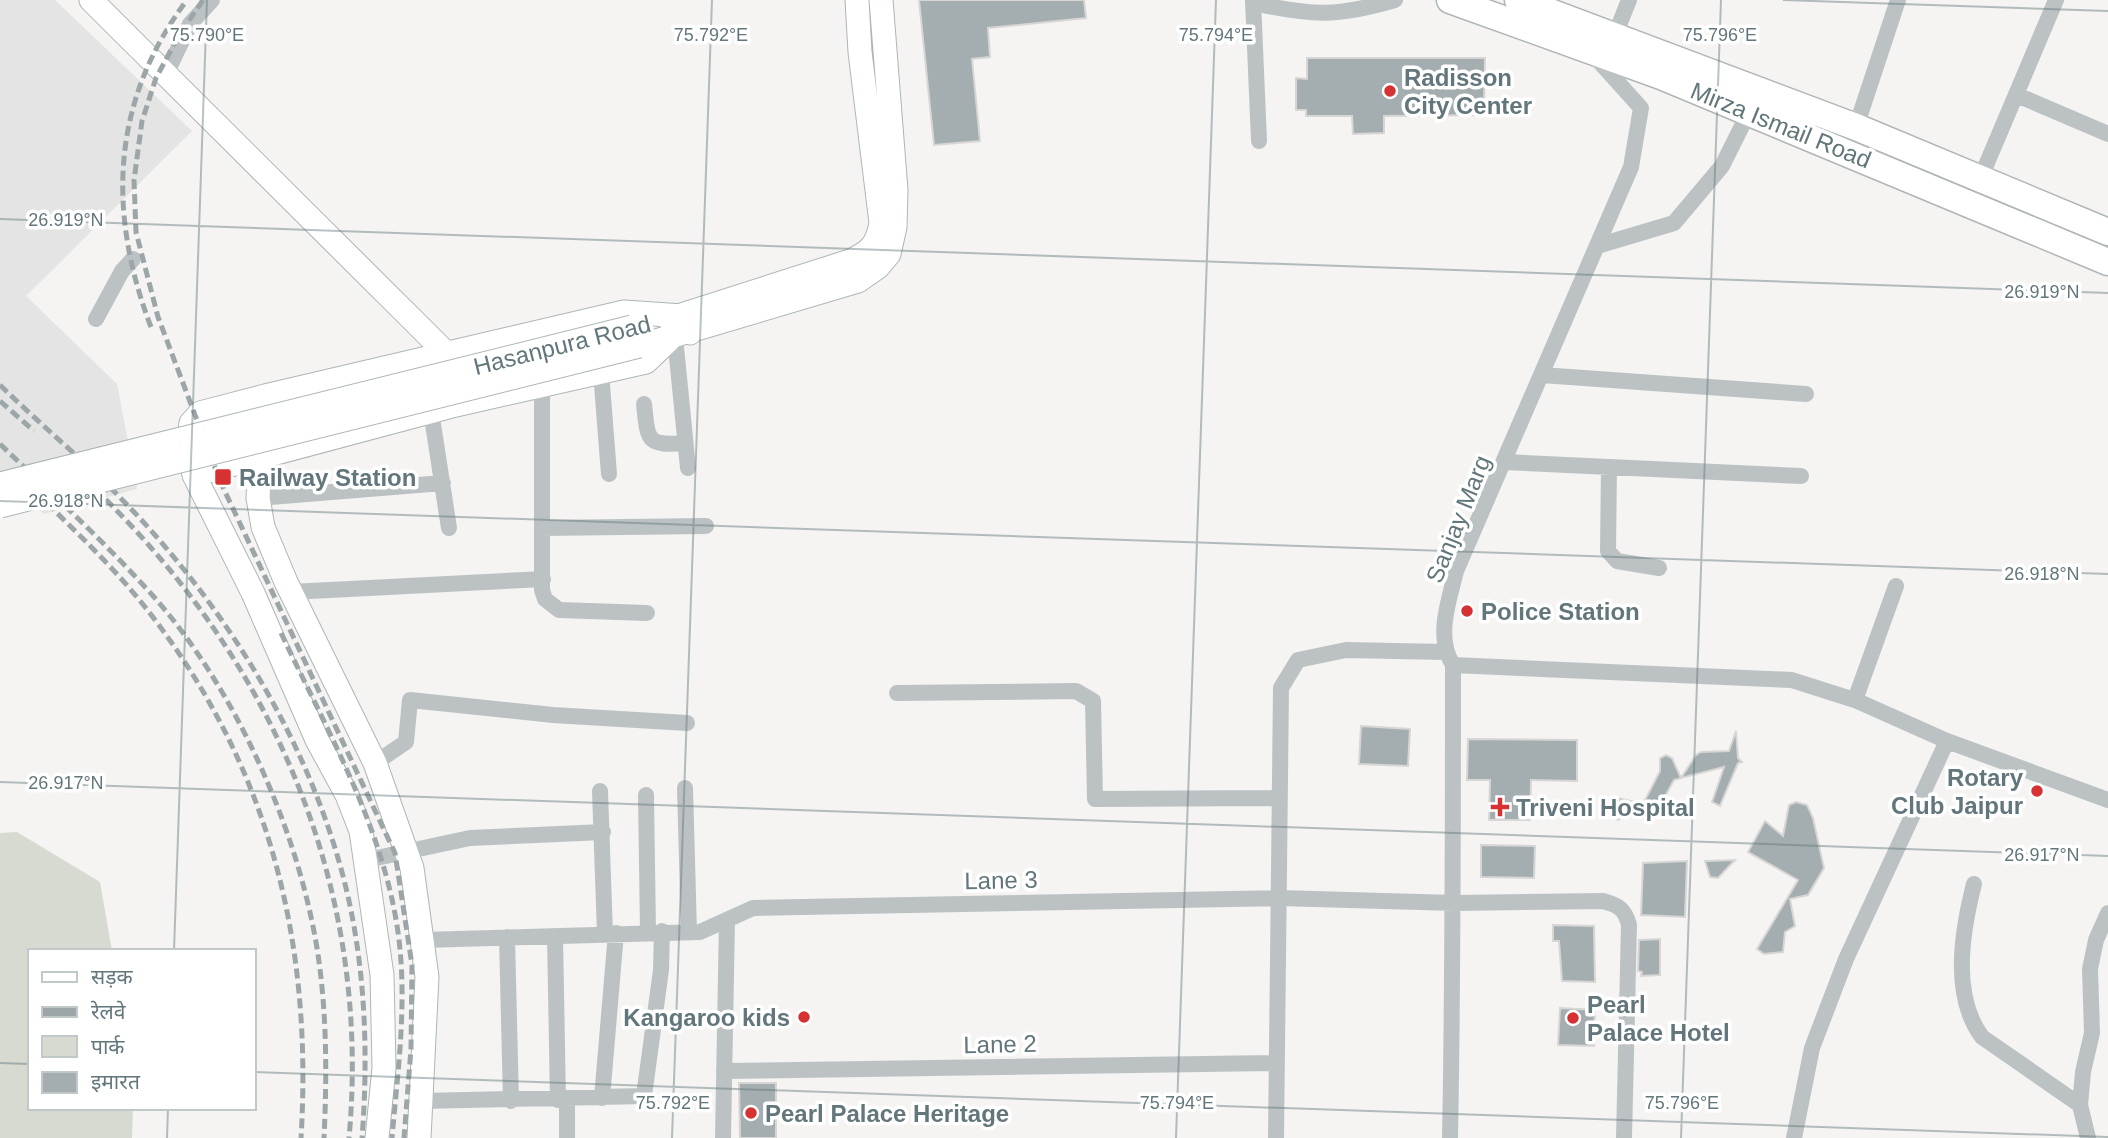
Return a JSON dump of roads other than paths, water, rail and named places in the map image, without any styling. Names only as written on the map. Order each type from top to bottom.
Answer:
[{"type":"main road","name":"Mirza Ismail Road","points":[[1450,0],[1584,47],[1749,112],[2108,262]]},
{"type":"main road","name":"Mirza Ismail Road","points":[[1518,0],[1856,127],[2108,232]]},
{"type":"main road","points":[[1971,203],[1981,177]]},
{"type":"street","points":[[91,0],[426,332],[436,354],[442,408],[443,483],[449,528]]},
{"type":"street","points":[[166,74],[190,24],[212,0]]},
{"type":"street","name":"Hasanpura Road","points":[[0,484],[636,337],[680,331],[870,251],[878,240],[881,223],[860,52],[857,0]]},
{"type":"street","points":[[1259,141],[1253,1],[1350,13],[1395,0]]},
{"type":"street","points":[[1615,35],[1629,0]]},
{"type":"street","points":[[1856,127],[1898,0]]},
{"type":"street","points":[[1981,177],[2056,0]]},
{"type":"street","points":[[194,475],[442,408],[646,362],[680,331],[764,310],[858,281],[878,267],[889,254],[895,227],[896,190],[880,5]]},
{"type":"street","name":"Sanjay Marg","points":[[1450,1138],[1455,902],[1449,659],[1445,618],[1456,571],[1631,167],[1641,108],[1619,79],[1584,47]]},
{"type":"street","points":[[2017,95],[2108,134]]},
{"type":"street","points":[[1597,246],[1674,223],[1722,166],[1749,112]]},
{"type":"street","points":[[96,319],[122,271],[133,259]]},
{"type":"street","points":[[377,1138],[383,1068],[382,975],[361,831],[347,795],[317,740],[253,593],[194,475],[188,445],[191,423],[200,413],[436,354],[624,312],[680,331]]},
{"type":"street","points":[[680,331],[688,468]]},
{"type":"street","points":[[0,506],[636,337]]},
{"type":"street","points":[[601,372],[609,474]]},
{"type":"street","points":[[1542,375],[1805,394]]},
{"type":"street","points":[[542,386],[545,599],[559,610],[647,613]]},
{"type":"street","points":[[644,404],[647,435],[653,443],[685,443]]},
{"type":"street","points":[[260,455],[258,498],[263,527],[291,592],[375,763],[407,852],[423,940],[426,978],[419,1138]]},
{"type":"street","points":[[1505,462],[1801,476]]},
{"type":"street","points":[[1609,467],[1608,551],[1617,561],[1660,568]]},
{"type":"street","points":[[258,498],[443,483]]},
{"type":"street","points":[[542,528],[706,526]]},
{"type":"street","points":[[291,592],[543,579]]},
{"type":"street","points":[[1855,700],[1896,586]]},
{"type":"street","points":[[1276,1138],[1281,688],[1298,660],[1346,650],[1792,680],[1855,700],[1947,741],[2108,800]]},
{"type":"street","points":[[897,693],[1076,691],[1093,701],[1095,799],[1280,799]]},
{"type":"street","points":[[375,763],[406,742],[410,700],[553,715],[687,723]]},
{"type":"street","points":[[1794,1138],[1812,1048],[1846,959],[1947,741]]},
{"type":"street","points":[[423,940],[690,932],[685,788]]},
{"type":"street","points":[[600,791],[610,933],[602,1098]]},
{"type":"street","points":[[421,1101],[562,1100],[644,1096],[661,970],[655,931],[646,795]]},
{"type":"street","points":[[367,860],[470,838],[603,832]]},
{"type":"street","points":[[1974,884],[1965,918],[1962,962],[1971,1022],[1982,1037],[2080,1105]]},
{"type":"street","name":"Lane 3","points":[[690,932],[700,932],[753,908],[1279,898],[1455,902],[1603,901],[1618,905],[1627,915],[1629,951],[1624,1138]]},
{"type":"street","points":[[2088,1138],[2080,1105],[2082,1072],[2092,1032],[2090,969],[2096,940],[2108,913]]},
{"type":"street","points":[[723,1138],[727,920]]},
{"type":"street","points":[[555,936],[562,1100],[567,1138]]},
{"type":"street","points":[[507,937],[511,1101]]},
{"type":"street","name":"Lane 2","points":[[724,1072],[1277,1063]]},
{"type":"railway","points":[[151,327],[127,242],[123,200],[124,158],[131,118],[143,78],[162,38],[187,0]]},
{"type":"railway","points":[[203,0],[178,37],[156,78],[142,121],[134,180],[136,232],[158,317],[220,481],[395,853],[412,965],[411,1049],[404,1138]]},
{"type":"railway","points":[[0,385],[118,496],[168,550],[230,633],[283,722],[324,816],[340,865],[355,932],[365,1035],[362,1138]]},
{"type":"railway","points":[[0,401],[34,431]]},
{"type":"railway","points":[[0,444],[98,538],[154,597],[211,674],[258,762],[294,855],[308,902],[317,948],[325,1043],[324,1138]]},
{"type":"railway","points":[[95,489],[158,556],[213,628],[260,704],[298,785],[326,869],[344,956],[352,1046],[349,1138]]},
{"type":"railway","points":[[47,503],[134,593],[188,667],[223,728],[252,792],[274,857],[290,925],[299,994],[303,1065],[301,1138]]},
{"type":"railway","points":[[281,633],[357,793],[373,834],[396,919],[402,1006],[392,1138]]},
{"type":"place","name":"Radisson City Center","points":[[1390,91]]},
{"type":"place","name":"Railway Station","points":[[223,477]]},
{"type":"place","name":"Police Station","points":[[1467,611]]},
{"type":"place","name":"Rotary Club Jaipur","points":[[2037,791]]},
{"type":"place","name":"Triveni Hospital","points":[[1500,807]]},
{"type":"place","name":"Kangaroo kids","points":[[804,1017]]},
{"type":"place","name":"Pearl Palace Hotel","points":[[1573,1018]]},
{"type":"place","name":"Pearl Palace Heritage","points":[[751,1113]]}]
